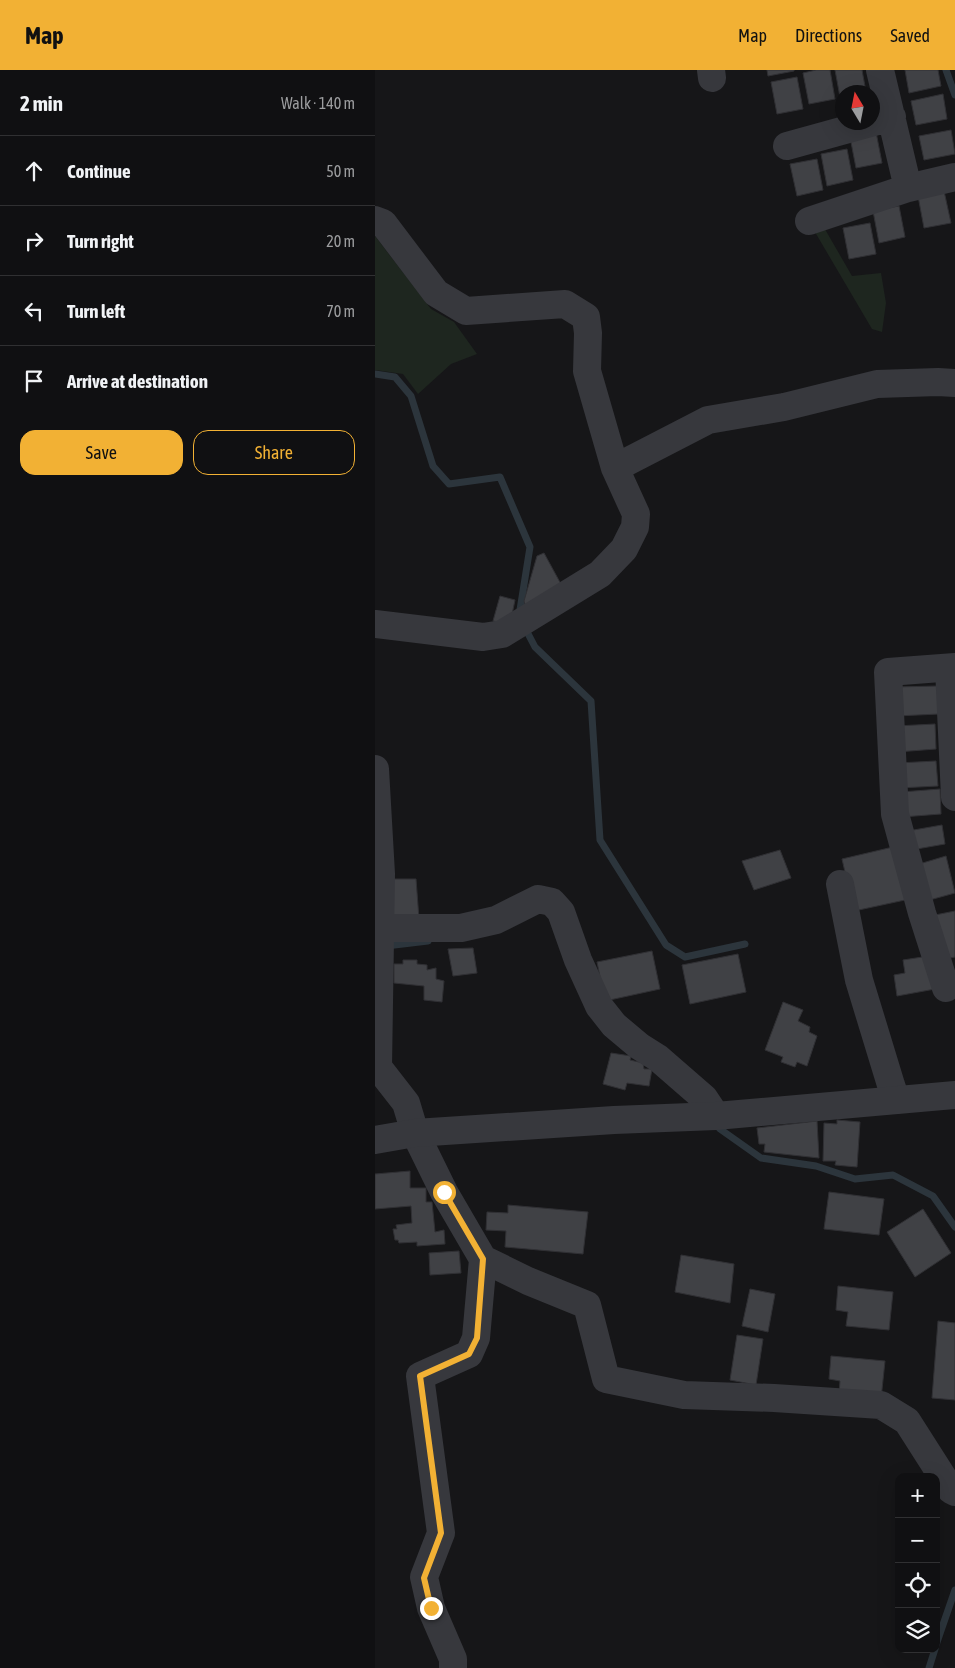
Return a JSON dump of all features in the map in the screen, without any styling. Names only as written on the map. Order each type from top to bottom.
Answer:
[{"type":"street","points":[[880,70],[908,188]]},
{"type":"street","points":[[787,146],[891,118]]},
{"type":"street","points":[[809,221],[908,188],[955,177]]},
{"type":"street","points":[[375,220],[383,223],[435,293],[465,311],[565,304],[586,317],[588,333],[587,371],[615,468],[636,514],[635,527],[624,549],[600,574],[503,634],[483,637],[375,624]]},
{"type":"street","points":[[615,468],[708,420],[784,407],[877,384],[938,382],[955,384]]},
{"type":"street","points":[[946,988],[922,913],[895,814],[888,672],[952,668],[955,796]]},
{"type":"street","points":[[375,769],[381,874],[377,1066],[406,1103],[415,1133],[444,1192],[483,1259],[528,1281],[587,1304],[606,1379],[684,1395],[774,1398],[881,1406],[907,1421],[951,1490],[955,1492]]},
{"type":"street","points":[[839,884],[859,980],[896,1100]]},
{"type":"street","points":[[379,928],[461,928],[496,920],[538,898],[551,902],[561,912],[599,1006],[614,1025],[639,1046],[658,1058],[704,1098],[716,1116]]},
{"type":"street","points":[[375,1140],[415,1133],[614,1120],[716,1116],[955,1096]]},
{"type":"street","points":[[453,1668],[453,1659],[431,1608],[424,1578],[441,1533],[420,1376],[469,1354],[477,1338],[483,1259]]},
{"type":"shaded area","points":[[822,224],[852,276],[881,273],[886,303],[882,332],[872,329],[812,227]]},
{"type":"shaded area","points":[[375,236],[431,309],[454,322],[477,354],[451,364],[418,394],[403,374],[375,370]]},
{"type":"building","points":[[767,70],[794,70],[794,71],[768,76]]},
{"type":"building","points":[[816,70],[830,70],[835,99],[809,104],[803,73]]},
{"type":"building","points":[[835,70],[862,70],[865,85],[838,85]]},
{"type":"building","points":[[905,70],[938,70],[941,86],[909,93]]},
{"type":"building","points":[[797,77],[803,109],[777,114],[771,82]]},
{"type":"building","points":[[943,94],[947,119],[916,125],[911,101]]},
{"type":"building","points":[[951,130],[955,154],[924,160],[919,136]]},
{"type":"building","points":[[876,132],[882,163],[856,168],[850,137]]},
{"type":"building","points":[[847,149],[853,180],[827,186],[821,154]]},
{"type":"building","points":[[817,159],[823,190],[797,196],[790,164]]},
{"type":"building","points":[[944,191],[951,223],[924,228],[918,196]]},
{"type":"building","points":[[899,206],[905,237],[879,243],[873,211]]},
{"type":"building","points":[[870,223],[876,254],[849,259],[843,228]]},
{"type":"building","points":[[544,553],[562,586],[526,608],[524,601],[537,556]]},
{"type":"building","points":[[500,596],[515,600],[510,624],[493,621]]},
{"type":"building","points":[[938,686],[939,714],[896,716],[895,687]]},
{"type":"building","points":[[935,724],[936,749],[897,752],[896,726]]},
{"type":"building","points":[[936,761],[938,786],[899,788],[898,763]]},
{"type":"building","points":[[940,789],[941,814],[902,817],[901,792]]},
{"type":"building","points":[[942,825],[945,844],[911,850],[908,831]]},
{"type":"building","points":[[893,847],[905,900],[854,911],[842,859]]},
{"type":"building","points":[[780,850],[791,878],[754,890],[742,861]]},
{"type":"building","points":[[946,856],[955,893],[926,901],[916,865]]},
{"type":"building","points":[[392,879],[416,879],[419,919],[390,917]]},
{"type":"building","points":[[955,911],[955,957],[946,959],[930,916]]},
{"type":"building","points":[[473,948],[477,973],[453,976],[448,949]]},
{"type":"building","points":[[652,951],[660,989],[605,1001],[597,962]]},
{"type":"building","points":[[738,954],[746,992],[690,1004],[682,965]]},
{"type":"building","points":[[929,956],[935,989],[897,996],[894,975],[905,973],[903,960]]},
{"type":"building","points":[[403,960],[417,960],[417,964],[427,965],[427,970],[436,968],[436,979],[444,981],[442,1002],[424,1000],[424,986],[394,983],[394,964],[403,964]]},
{"type":"building","points":[[783,1002],[803,1010],[798,1021],[810,1027],[809,1032],[817,1036],[807,1066],[797,1062],[795,1067],[781,1062],[783,1057],[765,1050]]},
{"type":"building","points":[[611,1053],[631,1056],[630,1060],[643,1063],[644,1069],[652,1069],[649,1086],[627,1083],[625,1090],[603,1084]]},
{"type":"building","points":[[837,1120],[860,1122],[857,1167],[835,1165],[836,1161],[823,1161],[824,1123],[837,1124]]},
{"type":"building","points":[[817,1121],[819,1158],[764,1152],[765,1144],[759,1144],[757,1128]]},
{"type":"building","points":[[410,1171],[410,1188],[426,1188],[426,1202],[432,1202],[435,1232],[444,1230],[445,1244],[417,1246],[417,1242],[399,1243],[398,1240],[395,1240],[393,1229],[397,1229],[396,1225],[412,1223],[411,1206],[375,1209],[375,1174]]},
{"type":"building","points":[[829,1192],[884,1199],[879,1235],[824,1229]]},
{"type":"building","points":[[508,1205],[588,1212],[583,1254],[505,1247],[506,1231],[486,1230],[487,1212],[508,1213]]},
{"type":"building","points":[[923,1209],[951,1253],[915,1277],[887,1232]]},
{"type":"building","points":[[459,1251],[461,1273],[430,1275],[429,1253]]},
{"type":"building","points":[[681,1255],[734,1264],[730,1303],[675,1292]]},
{"type":"building","points":[[838,1286],[893,1292],[889,1330],[846,1326],[848,1312],[836,1310]]},
{"type":"building","points":[[750,1289],[775,1294],[768,1332],[742,1326]]},
{"type":"building","points":[[938,1321],[955,1323],[955,1400],[932,1398]]},
{"type":"building","points":[[737,1335],[763,1339],[756,1385],[730,1380]]},
{"type":"building","points":[[831,1356],[885,1361],[881,1399],[839,1395],[840,1381],[829,1379]]},
{"type":"waterway","points":[[946,70],[955,95]]},
{"type":"waterway","points":[[375,374],[395,377],[411,396],[433,466],[449,484],[500,477],[530,547],[519,616]]},
{"type":"waterway","points":[[524,626],[535,647],[591,701],[600,840],[666,945],[685,957],[745,944]]},
{"type":"waterway","points":[[386,946],[428,941]]},
{"type":"waterway","points":[[720,1129],[761,1158],[816,1166],[855,1179],[893,1175],[933,1196],[955,1227]]},
{"type":"waterway","points":[[940,1633],[955,1590]]},
{"type":"waterway","points":[[929,1668],[934,1653]]},
{"type":"route","points":[[431,1608],[424,1578],[441,1533],[420,1376],[469,1354],[477,1338],[483,1259],[444,1192]]}]
